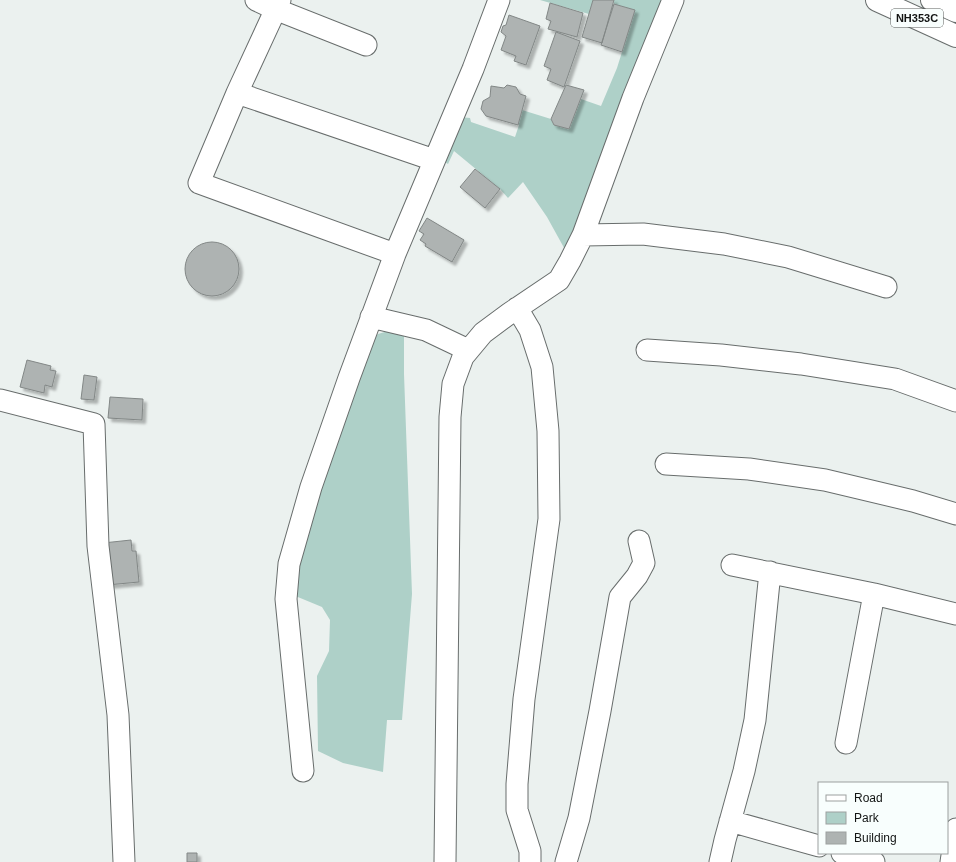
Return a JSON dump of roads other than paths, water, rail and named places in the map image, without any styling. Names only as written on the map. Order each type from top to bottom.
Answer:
[{"type":"highway","name":"NH353C","points":[[877,0],[956,36]]},
{"type":"highway","name":"NH353C","points":[[932,0],[956,11]]},
{"type":"street","points":[[256,0],[278,5],[366,45]]},
{"type":"street","points":[[303,771],[286,599],[289,564],[311,487],[371,317],[395,254],[473,69],[500,0]]},
{"type":"street","points":[[445,862],[450,417],[453,384],[463,357],[483,333],[559,280],[570,261],[583,235],[633,98],[673,0]]},
{"type":"street","points":[[278,5],[237,93],[199,183],[395,254]]},
{"type":"street","points":[[237,93],[434,160]]},
{"type":"street","points":[[583,235],[643,234],[724,244],[788,257],[886,287]]},
{"type":"street","points":[[517,308],[530,330],[542,367],[548,431],[549,519],[524,699],[517,784],[517,810],[530,851],[530,862]]},
{"type":"street","points":[[371,317],[426,330],[468,350]]},
{"type":"street","points":[[647,350],[721,355],[801,364],[895,379],[956,401]]},
{"type":"street","points":[[0,400],[94,424],[98,546],[118,716],[124,862]]},
{"type":"street","points":[[666,464],[750,469],[825,480],[914,501],[956,514]]},
{"type":"street","points":[[566,862],[579,818],[620,597],[637,576],[644,563],[639,541]]},
{"type":"street","points":[[732,565],[874,594],[956,614]]},
{"type":"street","points":[[720,862],[744,772],[755,720],[770,572]]},
{"type":"street","points":[[846,743],[874,594]]},
{"type":"street","points":[[730,821],[818,846]]},
{"type":"street","points":[[951,862],[956,829]]},
{"type":"street","points":[[846,854],[874,862]]}]
